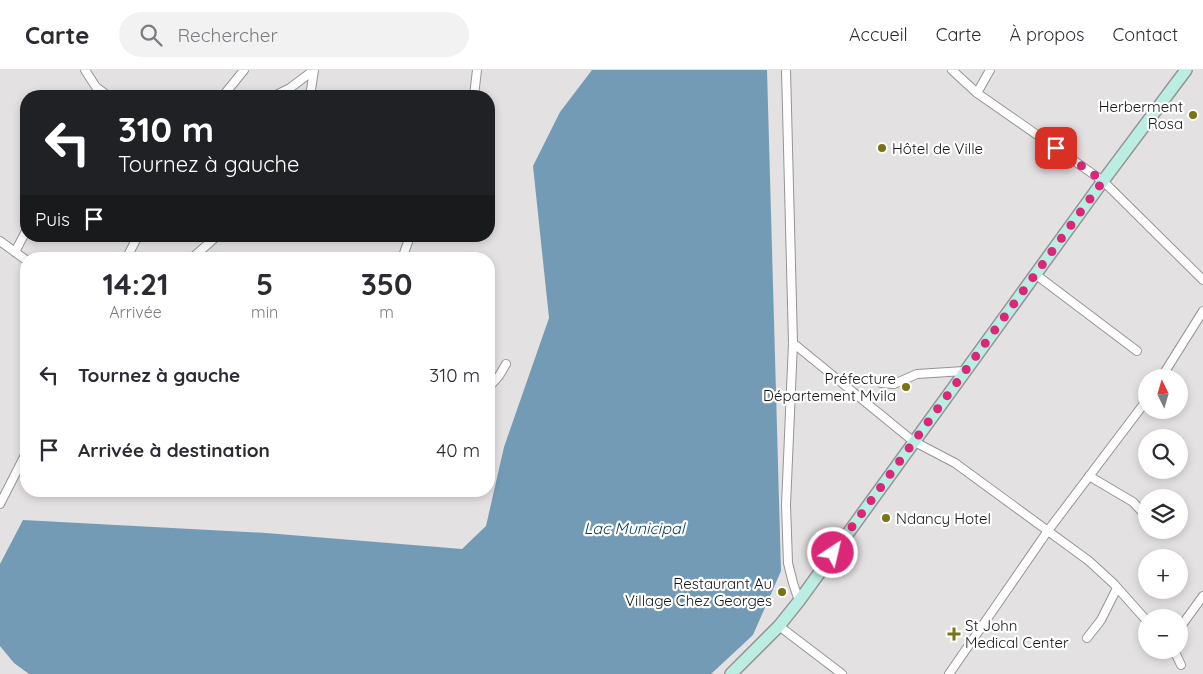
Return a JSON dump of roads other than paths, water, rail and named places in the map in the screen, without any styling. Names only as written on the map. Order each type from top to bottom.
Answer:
[{"type":"street","points":[[85,70],[100,90]]},
{"type":"street","points":[[228,90],[244,70]]},
{"type":"street","points":[[286,90],[314,70],[311,90]]},
{"type":"street","points":[[475,90],[477,70]]},
{"type":"street","points":[[786,70],[793,343],[786,505],[788,563],[792,583],[799,601]]},
{"type":"street","points":[[952,70],[977,93],[1103,181],[1203,280]]},
{"type":"street","points":[[977,93],[990,70]]},
{"type":"street","points":[[731,674],[779,626],[799,601],[964,371],[1186,70]]},
{"type":"street","points":[[0,241],[20,256]]},
{"type":"street","points":[[15,252],[20,242]]},
{"type":"street","points":[[199,252],[210,242]]},
{"type":"street","points":[[1035,274],[1137,351]]},
{"type":"street","points":[[1167,369],[1203,311]]},
{"type":"street","points":[[793,343],[913,441],[955,463],[1088,562],[1117,588],[1138,611]]},
{"type":"street","points":[[495,380],[506,364]]},
{"type":"street","points":[[881,383],[894,384],[917,374],[964,371]]},
{"type":"street","points":[[949,674],[1047,532],[1138,412]]},
{"type":"street","points":[[0,504],[20,465]]},
{"type":"street","points":[[1089,476],[1133,502],[1138,507]]},
{"type":"street","points":[[1087,638],[1101,620],[1117,588]]},
{"type":"street","points":[[1188,617],[1203,596]]},
{"type":"street","points":[[779,626],[842,674]]},
{"type":"street","points":[[1178,659],[1181,665]]},
{"type":"water","name":"Lac Municipal","points":[[592,70],[767,70],[781,571],[753,635],[711,674],[29,674],[14,663],[0,646],[0,564],[23,520],[266,533],[462,549],[486,526],[493,497],[495,497],[495,486],[504,447],[549,318],[533,166],[560,112]]},
{"type":"place","name":"Herberment Rosa","points":[[1193,115]]},
{"type":"place","name":"Hôtel de Ville","points":[[882,148]]},
{"type":"place","name":"Préfecture Département Mvila","points":[[906,387]]},
{"type":"place","name":"Ndancy Hotel","points":[[886,518]]},
{"type":"place","name":"Restaurant Au Village Chez Georges","points":[[782,592]]},
{"type":"place","name":"St John Medical Center","points":[[954,634]]}]
